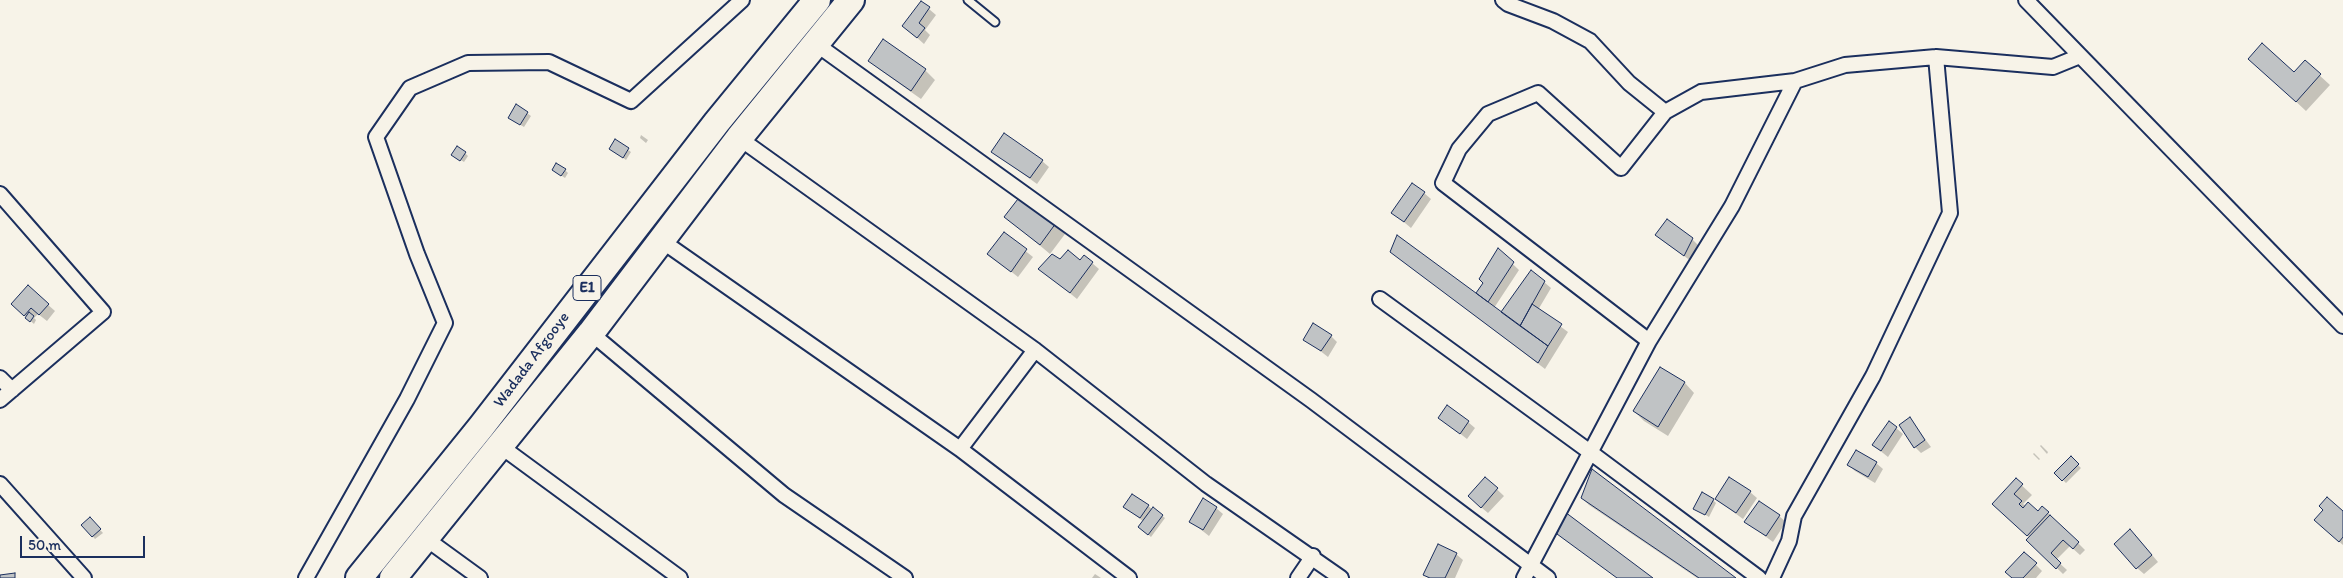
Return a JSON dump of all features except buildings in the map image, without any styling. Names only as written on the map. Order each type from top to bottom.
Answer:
[{"type":"highway","name":"Wadada Afgooye","points":[[359,578],[480,427],[718,122],[817,0]]},
{"type":"highway","name":"Wadada Afgooye","points":[[394,578],[590,333],[739,138],[851,0]]},
{"type":"street","points":[[306,578],[407,399],[445,323],[417,254],[376,137],[410,88],[468,63],[550,62],[631,102],[742,0]]},
{"type":"street","points":[[1503,0],[1508,4],[1553,21],[1590,41],[1629,83],[1665,112]]},
{"type":"street","points":[[2026,0],[2343,326]]},
{"type":"street","points":[[816,44],[1311,400],[1548,578]]},
{"type":"street","points":[[1649,341],[1443,183],[1459,149],[1488,114],[1538,93],[1621,168],[1665,112],[1701,92],[1795,81],[1845,65],[1936,57],[2053,67],[2080,56]]},
{"type":"street","points":[[1772,578],[1789,541],[1794,516],[1873,376],[1950,214],[1936,57]]},
{"type":"street","points":[[1524,578],[1649,341],[1732,206],[1795,81]]},
{"type":"street","points":[[739,138],[1035,350],[1206,484],[1286,541],[1313,556],[1341,578]]},
{"type":"street","points":[[0,194],[103,312],[0,400]]},
{"type":"street","points":[[662,241],[960,449],[1129,578]]},
{"type":"street","points":[[1380,299],[1759,578]]},
{"type":"street","points":[[590,333],[784,496],[905,578]]},
{"type":"street","points":[[960,449],[1035,350]]},
{"type":"street","points":[[0,378],[12,390]]},
{"type":"street","points":[[500,445],[680,578]]},
{"type":"street","points":[[0,484],[84,578]]},
{"type":"street","points":[[425,538],[480,578]]},
{"type":"street","points":[[1298,578],[1313,556]]},
{"type":"lane","points":[[968,0],[995,22]]}]
